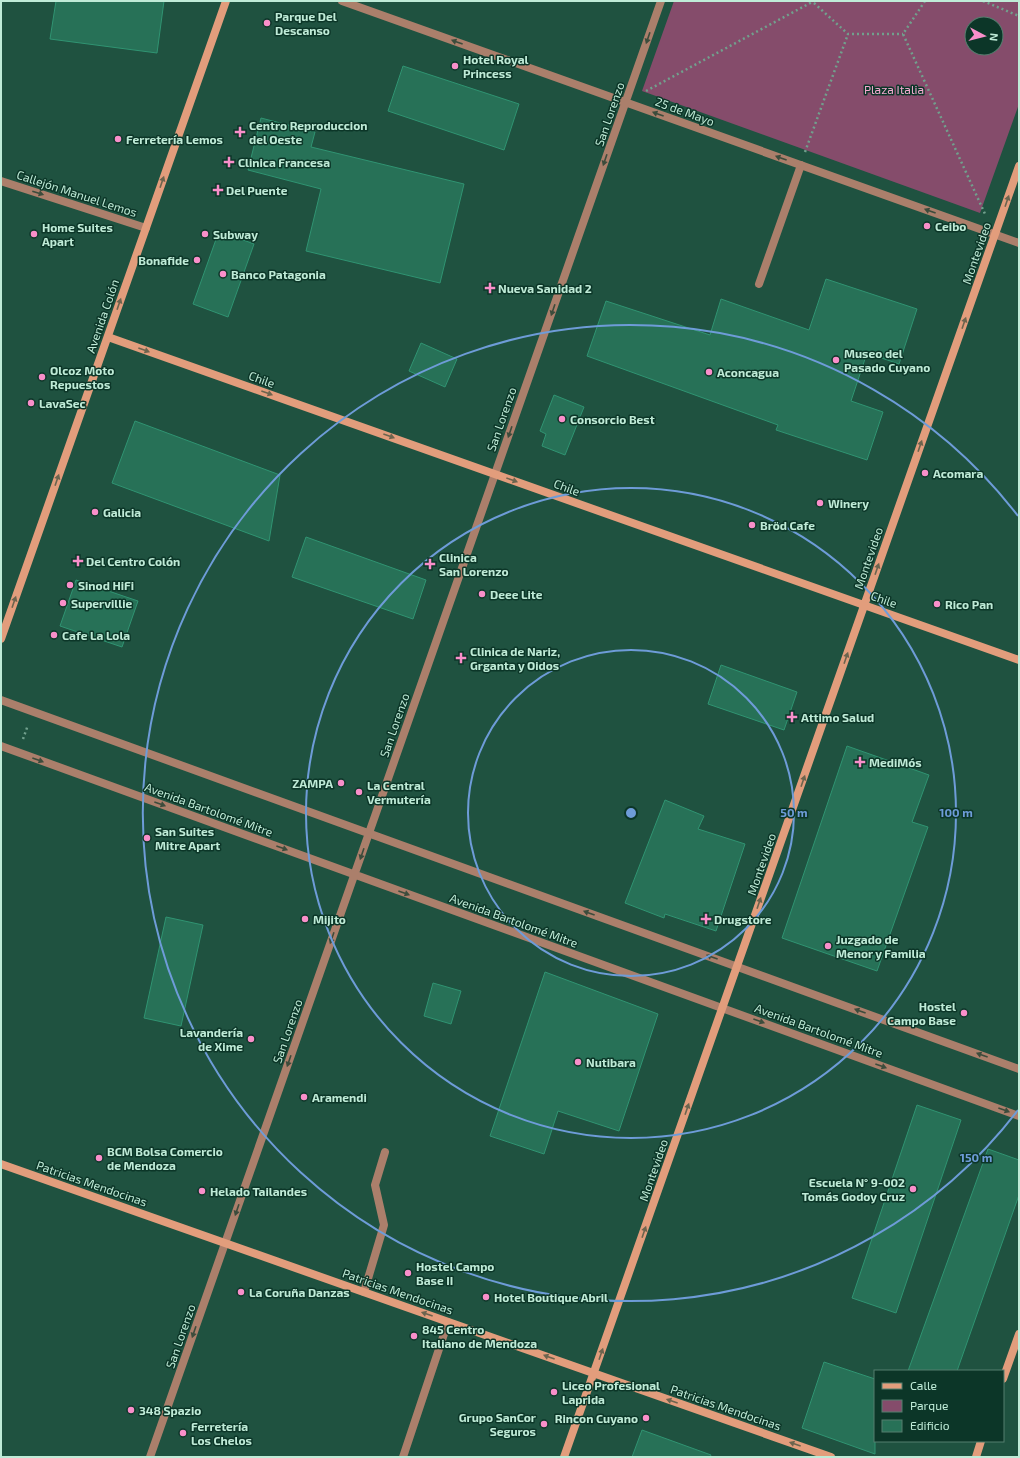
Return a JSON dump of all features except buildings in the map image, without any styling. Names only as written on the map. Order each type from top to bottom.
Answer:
[{"type":"street","name":"Avenida Colón","points":[[1,639],[226,1]]},
{"type":"street","name":"25 de Mayo","points":[[342,1],[1019,243]]},
{"type":"street","name":"San Lorenzo","points":[[150,1457],[661,1]]},
{"type":"street","points":[[759,284],[801,165]]},
{"type":"street","name":"Montevideo","points":[[564,1457],[1019,166]]},
{"type":"street","name":"Callejón Manuel Lemos","points":[[1,182],[146,228]]},
{"type":"street","name":"Chile","points":[[108,337],[1019,660]]},
{"type":"street","points":[[1,700],[1019,1068]]},
{"type":"street","name":"Avenida Bartolomé Mitre","points":[[1,746],[1019,1116]]},
{"type":"street","points":[[364,1292],[384,1226],[375,1185],[384,1152]]},
{"type":"street","name":"Patricias Mendocinas","points":[[1,1164],[831,1457]]},
{"type":"street","points":[[403,1457],[448,1322]]},
{"type":"street","points":[[1004,1376],[1019,1334]]},
{"type":"street","points":[[976,1457],[981,1442]]},
{"type":"path","points":[[903,34],[925,1]]},
{"type":"path","points":[[983,1],[1019,16]]},
{"type":"path","points":[[625,102],[814,2],[848,34],[903,34]]},
{"type":"path","points":[[801,165],[848,34]]},
{"type":"path","points":[[903,34],[995,235]]},
{"type":"path","points":[[18,753],[33,711]]},
{"type":"green space","name":"Plaza Italia","points":[[674,1],[1019,1],[1019,104],[980,213],[642,91]]},
{"type":"place","name":"Parque Del Descanso","points":[[267,23]]},
{"type":"place","name":"Hotel Royal Princess","points":[[455,66]]},
{"type":"place","name":"Centro Reproduccion del Oeste","points":[[240,132]]},
{"type":"place","name":"Ferretería Lemos","points":[[118,139]]},
{"type":"place","name":"Clinica Francesa","points":[[229,162]]},
{"type":"place","name":"Del Puente","points":[[218,190]]},
{"type":"place","name":"Ceibo","points":[[927,226]]},
{"type":"place","name":"Home Suites Apart","points":[[34,234]]},
{"type":"place","name":"Subway","points":[[205,234]]},
{"type":"place","name":"Bonafide","points":[[197,260]]},
{"type":"place","name":"Banco Patagonia","points":[[223,274]]},
{"type":"place","name":"Nueva Sanidad 2","points":[[490,288]]},
{"type":"place","name":"Museo del Pasado Cuyano","points":[[836,360]]},
{"type":"place","name":"Aconcagua","points":[[709,372]]},
{"type":"place","name":"Olcoz Moto Repuestos","points":[[42,377]]},
{"type":"place","name":"LavaSec","points":[[31,403]]},
{"type":"place","name":"Consorcio Best","points":[[562,419]]},
{"type":"place","name":"Acomara","points":[[925,473]]},
{"type":"place","name":"Winery","points":[[820,503]]},
{"type":"place","name":"Galicia","points":[[95,512]]},
{"type":"place","name":"Bröd Cafe","points":[[752,525]]},
{"type":"place","name":"Del Centro Colón","points":[[78,561]]},
{"type":"place","name":"Clinica San Lorenzo","points":[[430,564]]},
{"type":"place","name":"Sinod HiFi","points":[[70,585]]},
{"type":"place","name":"Deee Lite","points":[[482,594]]},
{"type":"place","name":"Supervillie","points":[[63,603]]},
{"type":"place","name":"Rico Pan","points":[[937,604]]},
{"type":"place","name":"Cafe La Lola","points":[[54,635]]},
{"type":"place","name":"Clinica de Nariz, Grganta y Oidos","points":[[461,658]]},
{"type":"place","name":"Attimo Salud","points":[[792,717]]},
{"type":"place","name":"MediMós","points":[[860,762]]},
{"type":"place","name":"ZAMPA","points":[[341,783]]},
{"type":"place","name":"La Central Vermutería","points":[[359,792]]},
{"type":"place","name":"San Suites Mitre Apart","points":[[147,838]]},
{"type":"place","name":"Mijito","points":[[305,919]]},
{"type":"place","name":"Drugstore","points":[[706,919]]},
{"type":"place","name":"Juzgado de Menor y Familia","points":[[828,946]]},
{"type":"place","name":"Hostel Campo Base","points":[[964,1013]]},
{"type":"place","name":"Lavandería de Xime","points":[[251,1039]]},
{"type":"place","name":"Nutibara","points":[[578,1062]]},
{"type":"place","name":"Aramendi","points":[[304,1097]]},
{"type":"place","name":"BCM Bolsa Comercio de Mendoza","points":[[99,1158]]},
{"type":"place","name":"Escuela N° 9-002 Tomás Godoy Cruz","points":[[913,1189]]},
{"type":"place","name":"Helado Tailandes","points":[[202,1191]]},
{"type":"place","name":"Hostel Campo Base II","points":[[408,1273]]},
{"type":"place","name":"La Coruña Danzas","points":[[241,1292]]},
{"type":"place","name":"Hotel Boutique Abril","points":[[486,1297]]},
{"type":"place","name":"845 Centro Italiano de Mendoza","points":[[414,1336]]},
{"type":"place","name":"Liceo Profesional Laprida","points":[[554,1392]]},
{"type":"place","name":"348 Spazio","points":[[131,1410]]},
{"type":"place","name":"Rincon Cuyano","points":[[646,1418]]},
{"type":"place","name":"Grupo SanCor Seguros","points":[[544,1424]]},
{"type":"place","name":"Ferretería Los Chelos","points":[[183,1433]]}]
